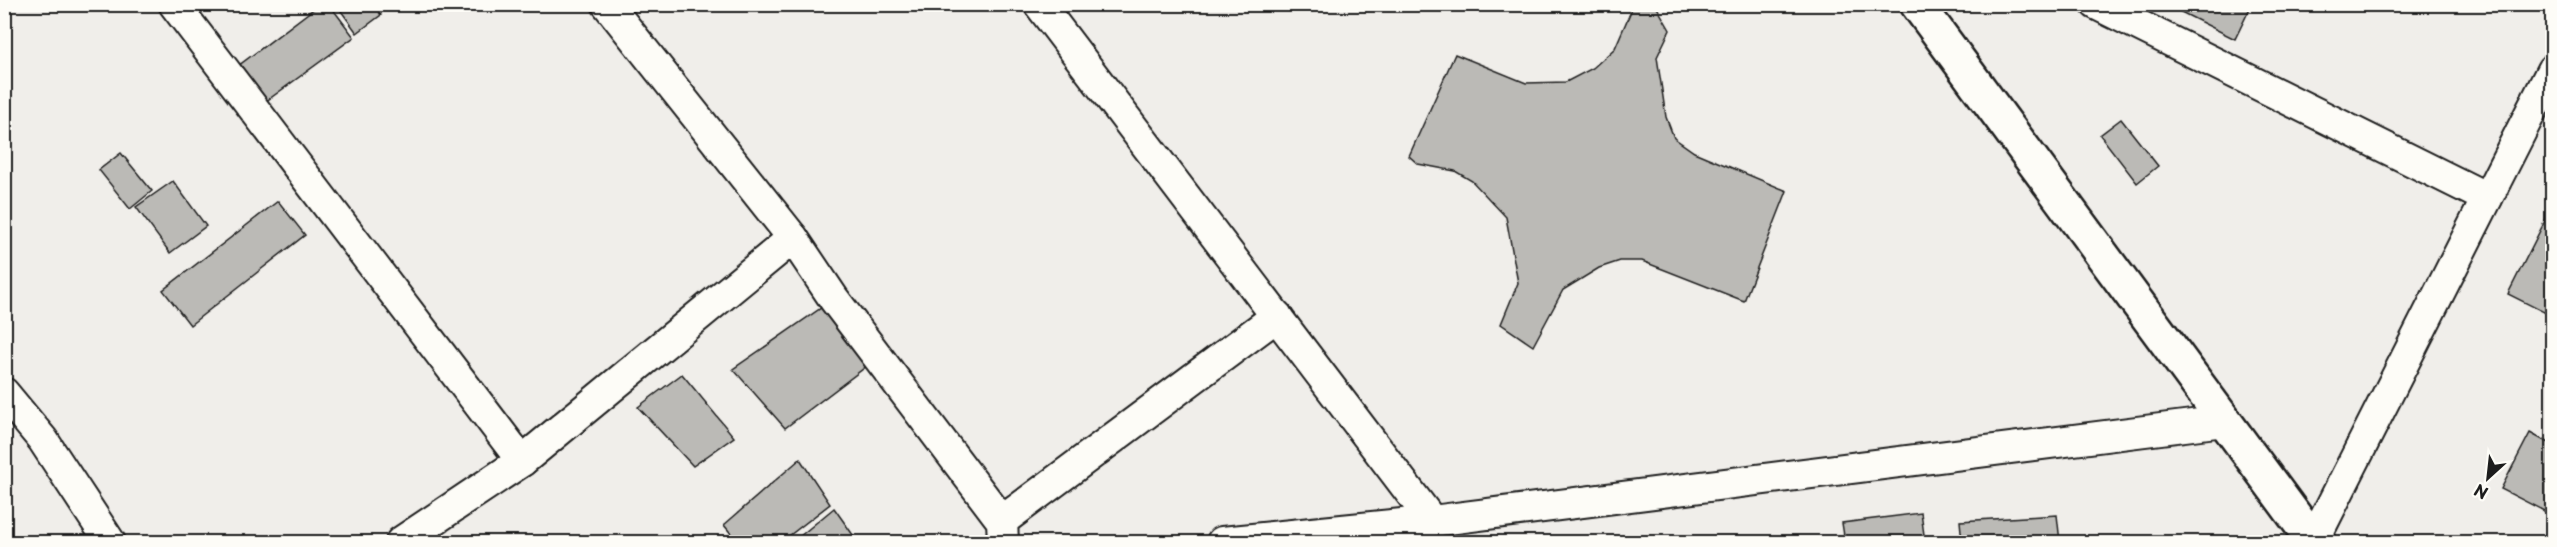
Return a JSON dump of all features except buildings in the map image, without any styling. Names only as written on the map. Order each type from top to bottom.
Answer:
[{"type":"street","points":[[174,4],[522,461]]},
{"type":"street","points":[[606,4],[793,238],[834,299],[1003,532],[1277,316]]},
{"type":"street","points":[[1039,4],[1432,521]]},
{"type":"street","points":[[1917,4],[2314,542],[2553,70]]},
{"type":"street","points":[[2096,4],[2487,198]]},
{"type":"street","points":[[401,543],[522,461],[793,238]]},
{"type":"street","points":[[4,393],[43,440],[110,543]]},
{"type":"street","points":[[1222,543],[1432,521],[2224,421]]}]
